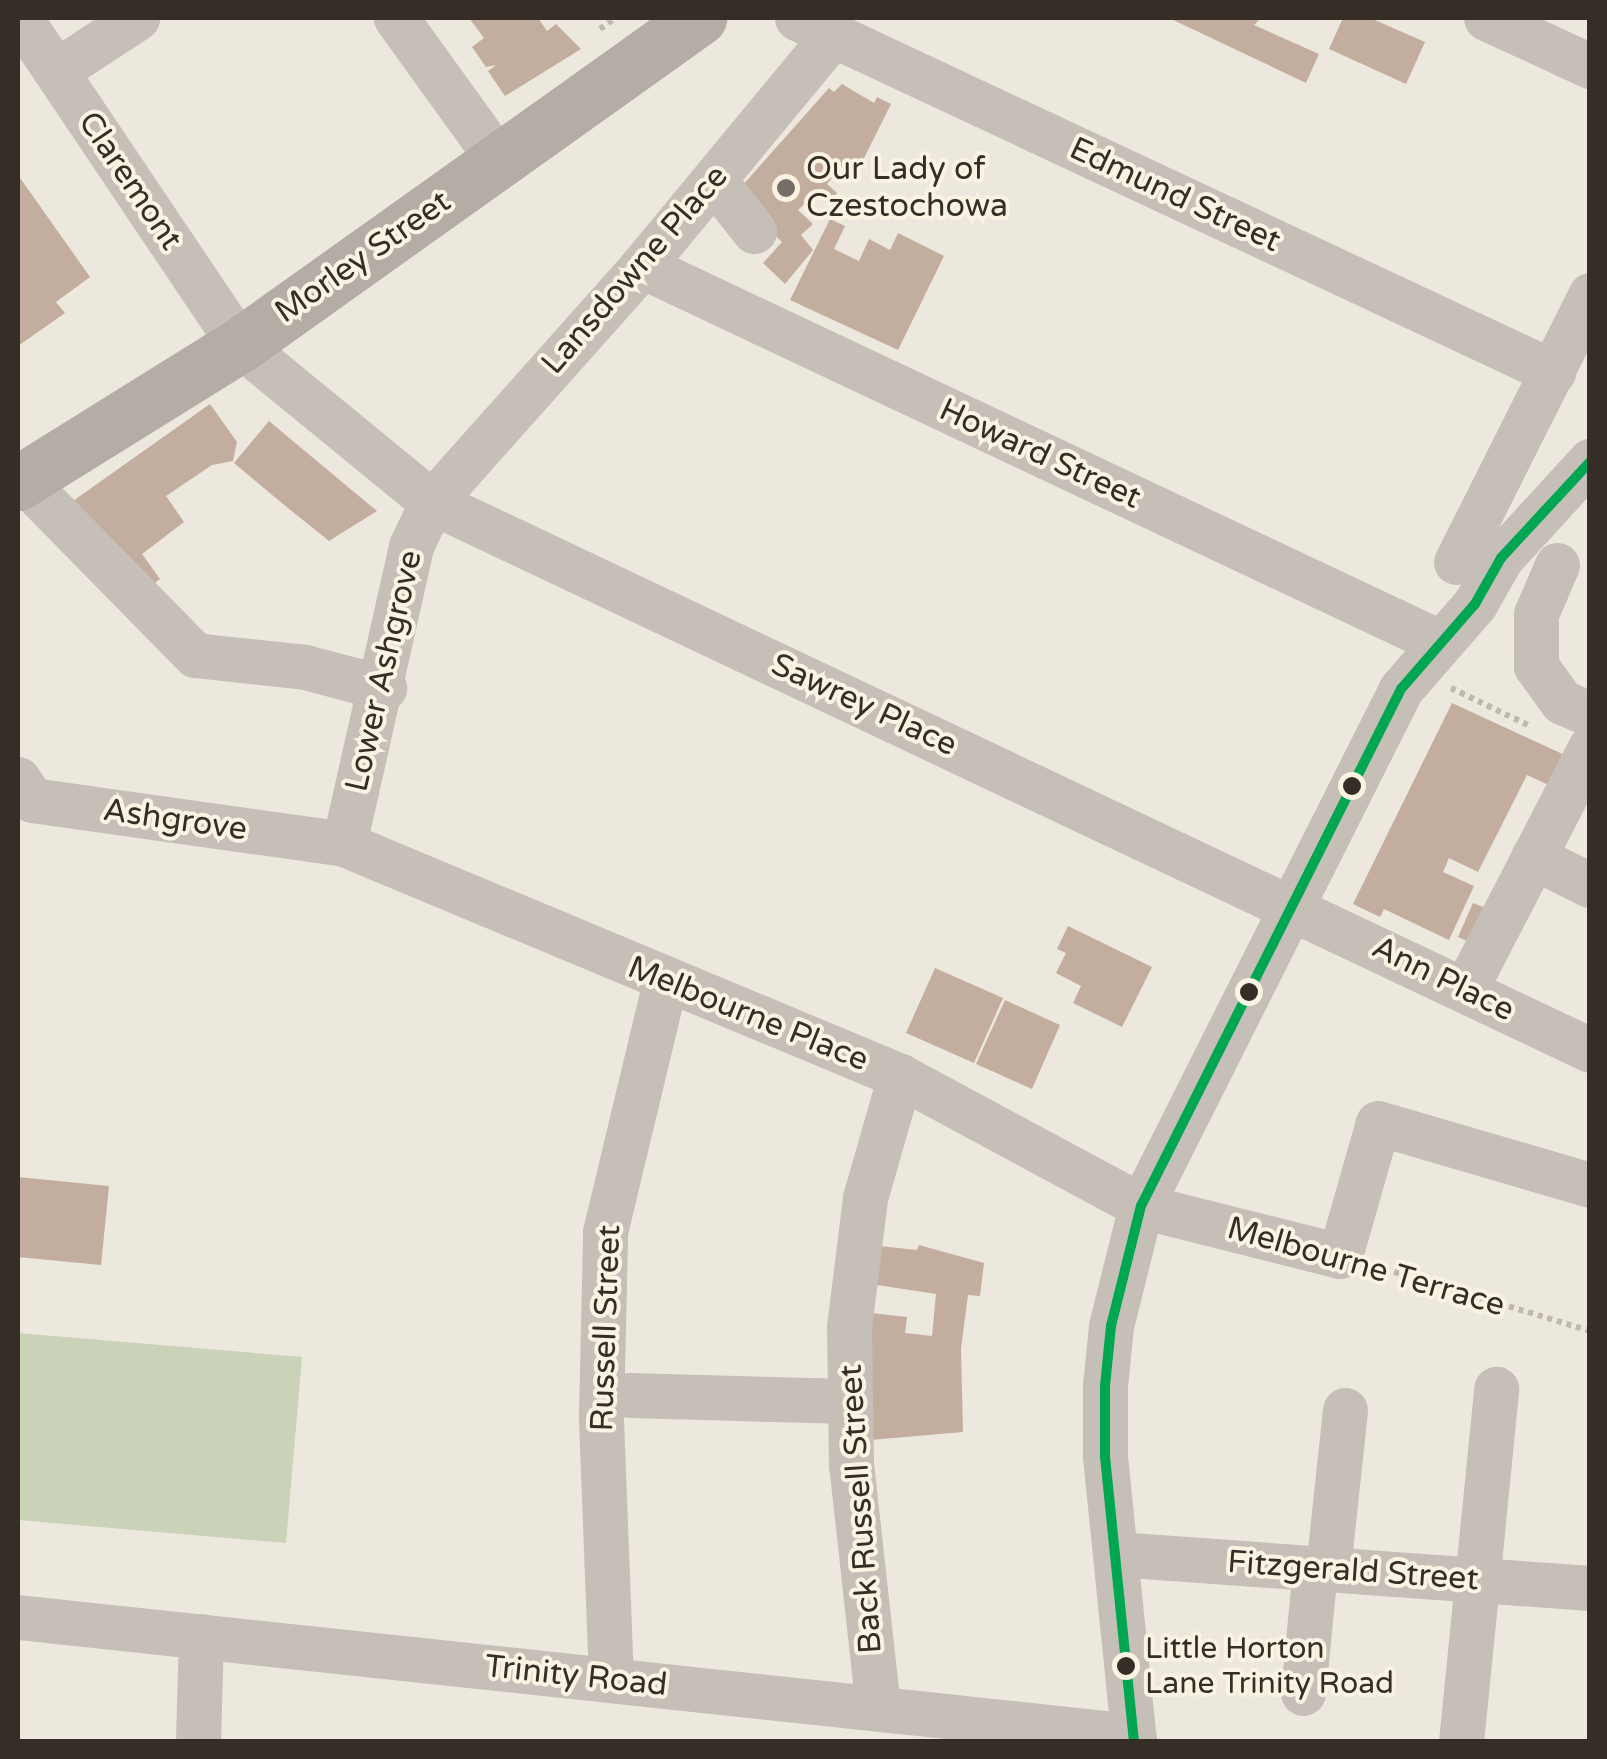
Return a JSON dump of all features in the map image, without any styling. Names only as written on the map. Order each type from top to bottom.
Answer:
[{"type":"main road","name":"Morley Street","points":[[20,481],[240,345],[699,18]]},
{"type":"street","name":"Claremont","points":[[20,18],[240,345],[432,502]]},
{"type":"street","points":[[396,18],[499,161]]},
{"type":"street","points":[[1486,18],[1590,66]]},
{"type":"street","points":[[56,71],[110,25]]},
{"type":"street","name":"Lansdowne Place","points":[[432,502],[714,180],[815,26]]},
{"type":"street","name":"Edmund Street","points":[[815,26],[1553,372]]},
{"type":"street","points":[[714,180],[754,231]]},
{"type":"street","name":"Howard Street","points":[[642,266],[1438,641]]},
{"type":"street","points":[[1456,562],[1590,295]]},
{"type":"street","points":[[1134,1739],[1105,1386],[1111,1326],[1141,1206],[1214,1054],[1296,908],[1379,731],[1438,641],[1475,604],[1501,558],[1590,460]]},
{"type":"street","points":[[20,481],[195,655],[306,667],[384,688]]},
{"type":"street","name":"Lower Ashgrove","points":[[344,844],[384,688],[411,546],[432,502]]},
{"type":"street","name":"Sawrey Place","points":[[432,502],[1296,908]]},
{"type":"street","points":[[1475,604],[1573,557]]},
{"type":"street","points":[[1573,557],[1536,614],[1536,666],[1562,702],[1590,714]]},
{"type":"street","points":[[1465,990],[1590,748]]},
{"type":"street","name":"Ashgrove","points":[[18,779],[32,800],[344,844]]},
{"type":"street","name":"Melbourne Place","points":[[344,844],[665,982],[900,1076],[1141,1206]]},
{"type":"street","points":[[1533,858],[1590,885]]},
{"type":"street","name":"Ann Place","points":[[1296,908],[1590,1050]]},
{"type":"street","name":"Russell Street","points":[[612,1680],[601,1414],[605,1232],[665,982]]},
{"type":"street","name":"Back Russell Street","points":[[878,1708],[849,1401],[849,1327],[865,1198],[900,1076]]},
{"type":"street","points":[[1340,1256],[1378,1123],[1590,1185]]},
{"type":"street","name":"Melbourne Terrace","points":[[1141,1206],[1340,1256]]},
{"type":"street","points":[[1461,1742],[1496,1389]]},
{"type":"street","points":[[630,1394],[849,1401]]},
{"type":"street","points":[[1303,1693],[1346,1410]]},
{"type":"street","name":"Fitzgerald Street","points":[[1116,1554],[1590,1588]]},
{"type":"street","name":"Trinity Road","points":[[18,1617],[1134,1739]]},
{"type":"street","points":[[198,1742],[201,1636]]},
{"type":"path","points":[[600,29],[615,18]]},
{"type":"path","name":"Melbourne Terrace","points":[[1340,1256],[1590,1331]]},
{"type":"green space","points":[[18,1333],[302,1357],[286,1543],[18,1520]]},
{"type":"building","points":[[469,18],[538,18],[547,31],[556,24],[581,49],[505,96],[488,71],[496,65],[486,67],[472,47],[484,38]]},
{"type":"building","points":[[1169,18],[1261,18],[1254,25],[1319,54],[1306,83]]},
{"type":"building","points":[[1343,18],[1370,18],[1425,42],[1406,84],[1329,49]]},
{"type":"building","name":"Our Lady of Czestochowa","points":[[842,84],[874,103],[877,97],[891,104],[857,172],[846,162],[827,184],[837,193],[828,204],[815,194],[798,210],[813,224],[801,235],[813,250],[785,284],[763,263],[782,242],[734,195],[829,88],[834,92]]},
{"type":"building","points":[[18,175],[90,277],[56,302],[65,313],[18,346]]},
{"type":"building","points":[[830,219],[845,226],[834,249],[859,261],[869,239],[890,250],[898,233],[944,256],[898,350],[790,300]]},
{"type":"building","points":[[210,404],[237,442],[233,461],[212,465],[166,496],[184,522],[142,554],[160,579],[140,594],[63,508]]},
{"type":"building","points":[[269,421],[377,511],[329,541],[283,504],[234,463]]},
{"type":"building","points":[[1452,703],[1569,757],[1555,788],[1527,775],[1478,872],[1449,858],[1443,872],[1474,886],[1449,940],[1384,909],[1380,917],[1353,904]]},
{"type":"building","points":[[1473,903],[1493,911],[1478,946],[1458,937]]},
{"type":"building","points":[[1068,926],[1152,967],[1122,1027],[1073,1003],[1081,986],[1056,973],[1066,953],[1057,949]]},
{"type":"building","points":[[935,968],[1003,998],[974,1063],[906,1033]]},
{"type":"building","points":[[1005,1000],[1060,1025],[1032,1089],[976,1064]]},
{"type":"building","points":[[18,1177],[109,1186],[101,1265],[18,1257]]},
{"type":"building","points":[[870,1245],[917,1250],[919,1245],[984,1263],[980,1296],[968,1295],[961,1348],[963,1432],[859,1441],[862,1312],[907,1317],[905,1333],[932,1336],[936,1294],[864,1283]]},
{"type":"transit line","points":[[1134,1742],[1105,1456],[1105,1386],[1111,1326],[1141,1206],[1401,689],[1475,604],[1501,558],[1590,462]]},
{"type":"place","name":"Our Lady of Czestochowa","points":[[786,188]]},
{"type":"place","name":"Little Horton Lane Trinity Road","points":[[1126,1666]]}]
